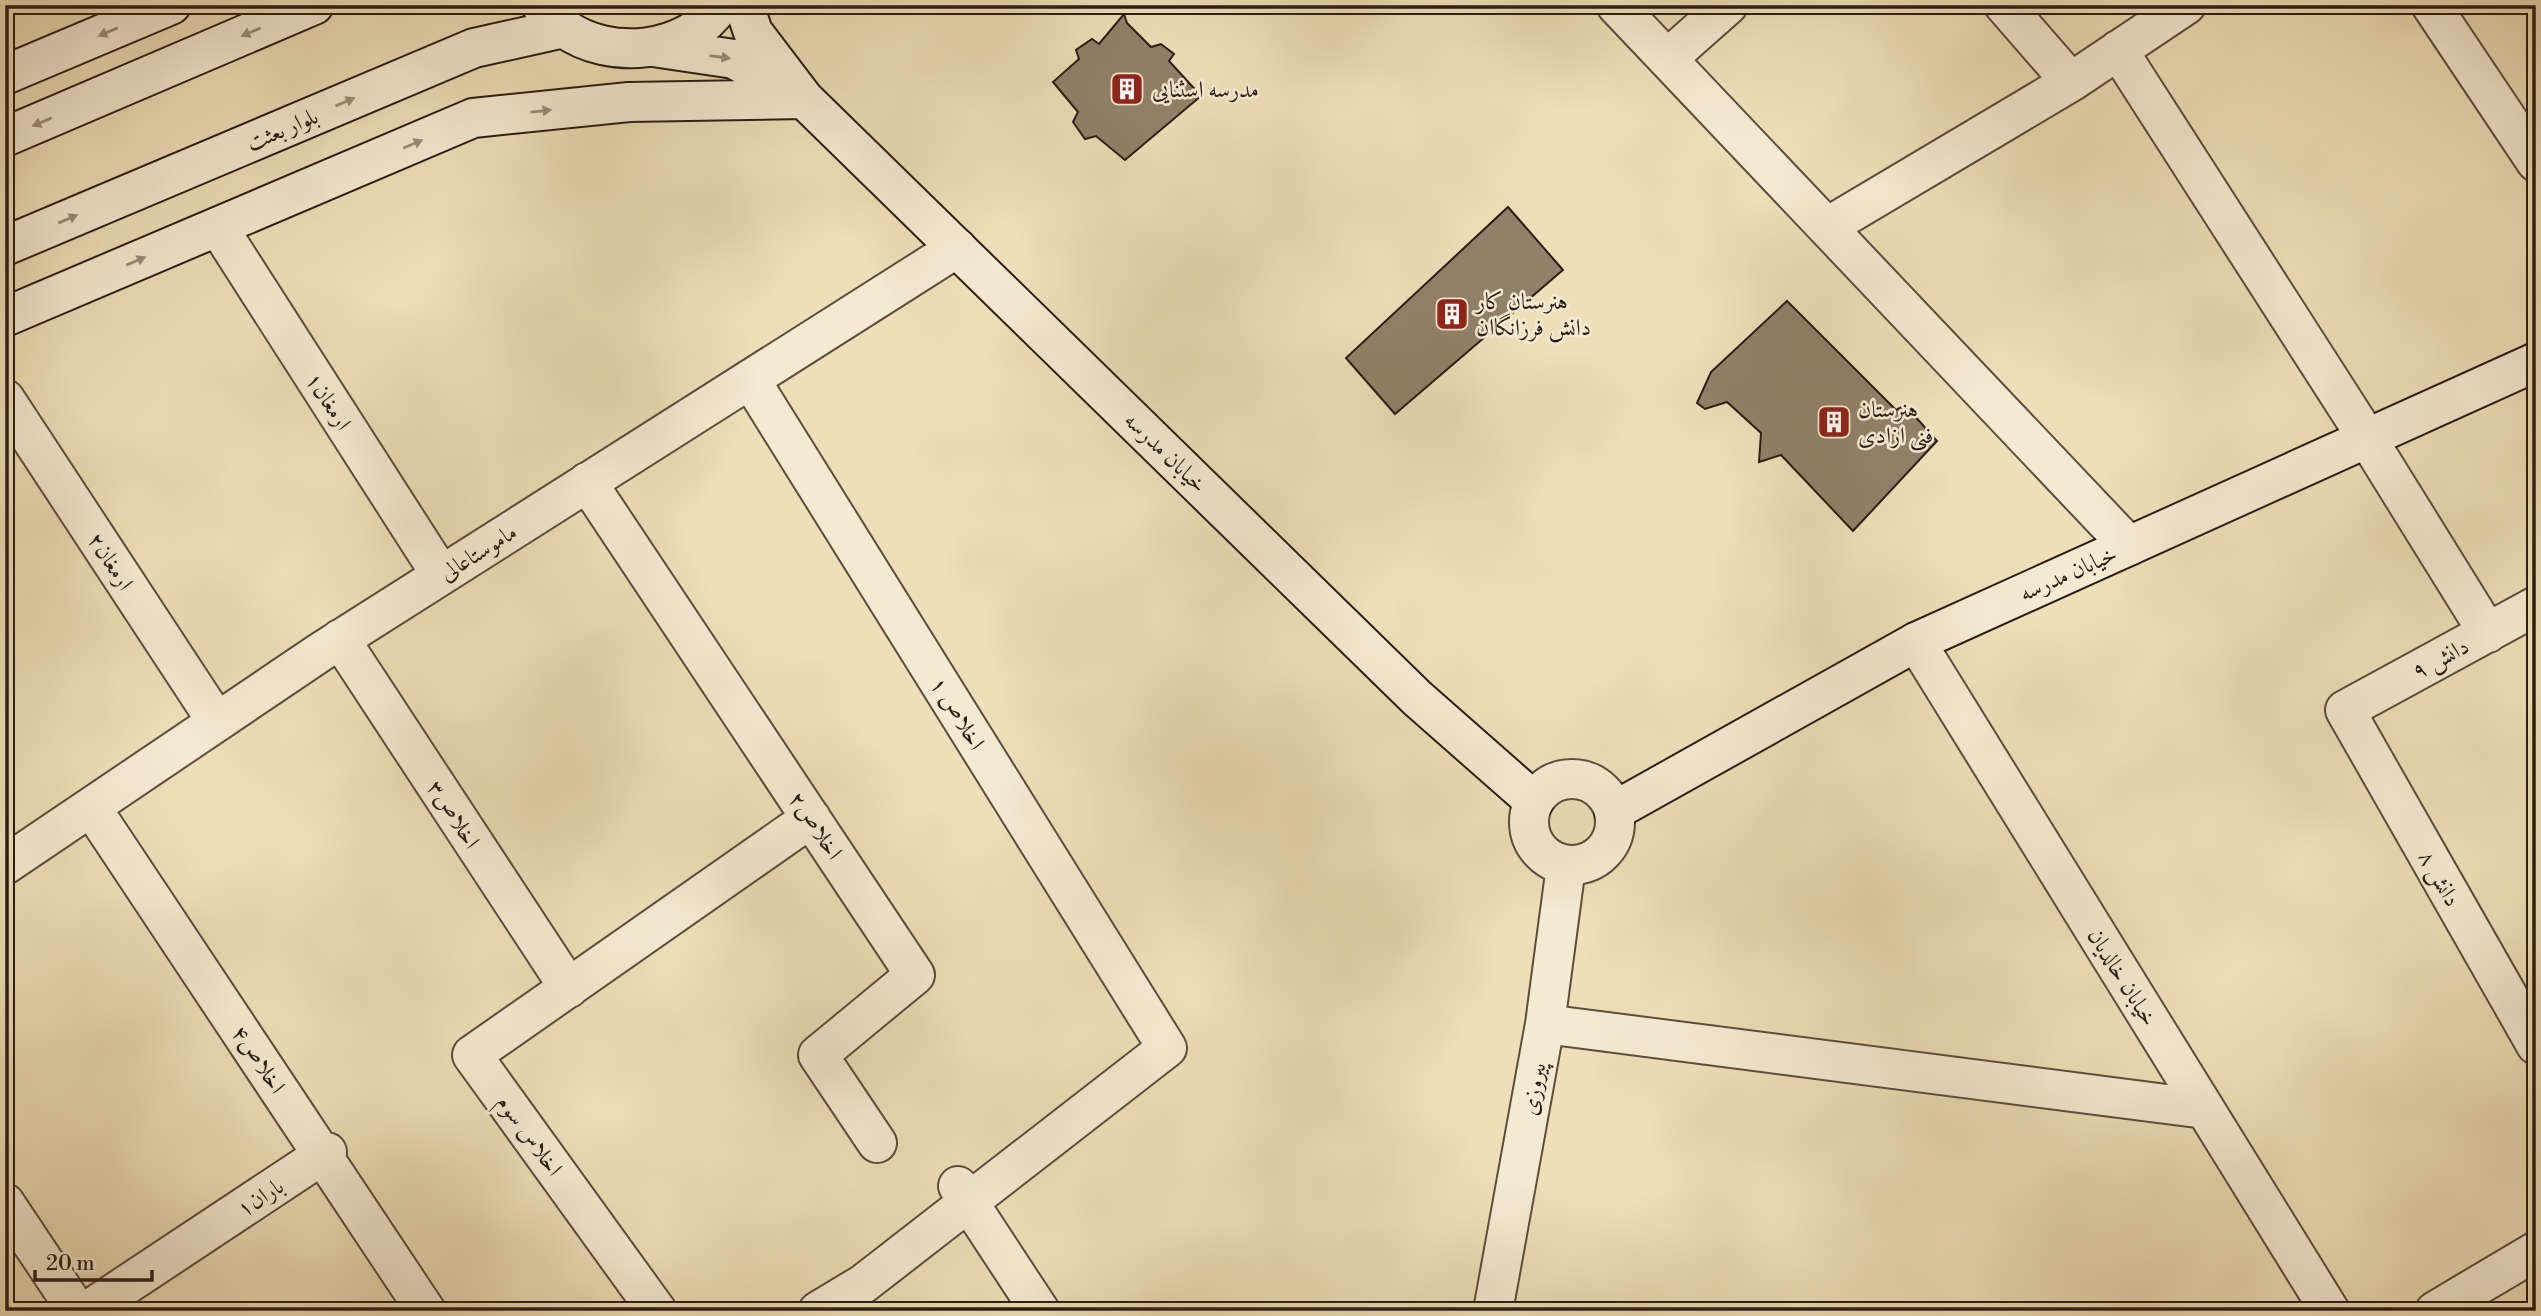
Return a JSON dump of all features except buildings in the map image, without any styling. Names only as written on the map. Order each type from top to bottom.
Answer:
[{"type":"street","points":[[5,75],[171,5]]},
{"type":"street","points":[[5,137],[314,5]]},
{"type":"street","points":[[653,47],[687,35],[720,5]]},
{"type":"street","points":[[744,5],[753,32],[804,99]]},
{"type":"street","points":[[1616,5],[2129,546]]},
{"type":"street","points":[[1667,59],[1728,5]]},
{"type":"street","points":[[2004,5],[2071,82]]},
{"type":"street","points":[[1827,227],[2071,82],[2186,5]]},
{"type":"street","points":[[2431,5],[2536,162]]},
{"type":"street","points":[[552,17],[591,43],[622,49],[653,47],[734,59],[804,99]]},
{"type":"street","name":"بلوار بعثت","points":[[5,246],[552,17]]},
{"type":"street","points":[[2118,50],[2367,438],[2488,633]]},
{"type":"street","points":[[5,317],[473,118],[629,102],[804,99]]},
{"type":"street","name":"خیابان مدرسه","points":[[804,99],[1418,698],[1534,801]]},
{"type":"street","name":"ارمغان۱","points":[[218,227],[441,575]]},
{"type":"street","name":"ماموستاعالی","points":[[5,865],[340,639],[957,248]]},
{"type":"street","name":"خیابان مدرسه","points":[[1614,811],[1916,642],[2536,362]]},
{"type":"street","name":"اخلاص ۱","points":[[750,379],[1167,1048],[963,1195]]},
{"type":"street","name":"ارمغان۲","points":[[5,400],[217,722]]},
{"type":"street","name":"اخلاص۲","points":[[587,482],[915,975],[818,1055],[877,1143]]},
{"type":"street","name":"دانش ۹","points":[[2345,710],[2536,606]]},
{"type":"street","name":"اخلاص۳","points":[[340,639],[569,988]]},
{"type":"street","name":"خیابان خالدیان","points":[[1916,642],[2330,1311]]},
{"type":"street","name":"دانش ۸","points":[[2345,710],[2536,1045]]},
{"type":"street","points":[[1569,778],[1584,780],[1597,786],[1608,797],[1614,811],[1616,825],[1604,852],[1593,861],[1580,865],[1566,866],[1552,861],[1541,853],[1528,828],[1529,814],[1542,790],[1569,778]]},
{"type":"street","name":"اخلاص۴","points":[[91,807],[325,1154],[426,1311]]},
{"type":"street","points":[[569,988],[811,818]]},
{"type":"street","name":"پیروزی","points":[[1493,1311],[1545,1024],[1566,866]]},
{"type":"street","name":"اخلاس سوم","points":[[569,988],[472,1055],[657,1311]]},
{"type":"street","points":[[1545,1024],[2205,1109]]},
{"type":"street","name":"باران۱","points":[[87,1311],[325,1154]]},
{"type":"street","points":[[818,1311],[863,1284],[963,1195],[1040,1311]]},
{"type":"street","points":[[5,1203],[77,1311]]},
{"type":"street","points":[[2435,1311],[2536,1251]]},
{"type":"place","name":"مدرسه اسثنایی","points":[[1127,89]]},
{"type":"place","name":"هنرستان کار دانش فرزانگاان","points":[[1452,314]]},
{"type":"place","name":"هنرستان فنی ازادی","points":[[1834,422]]}]
